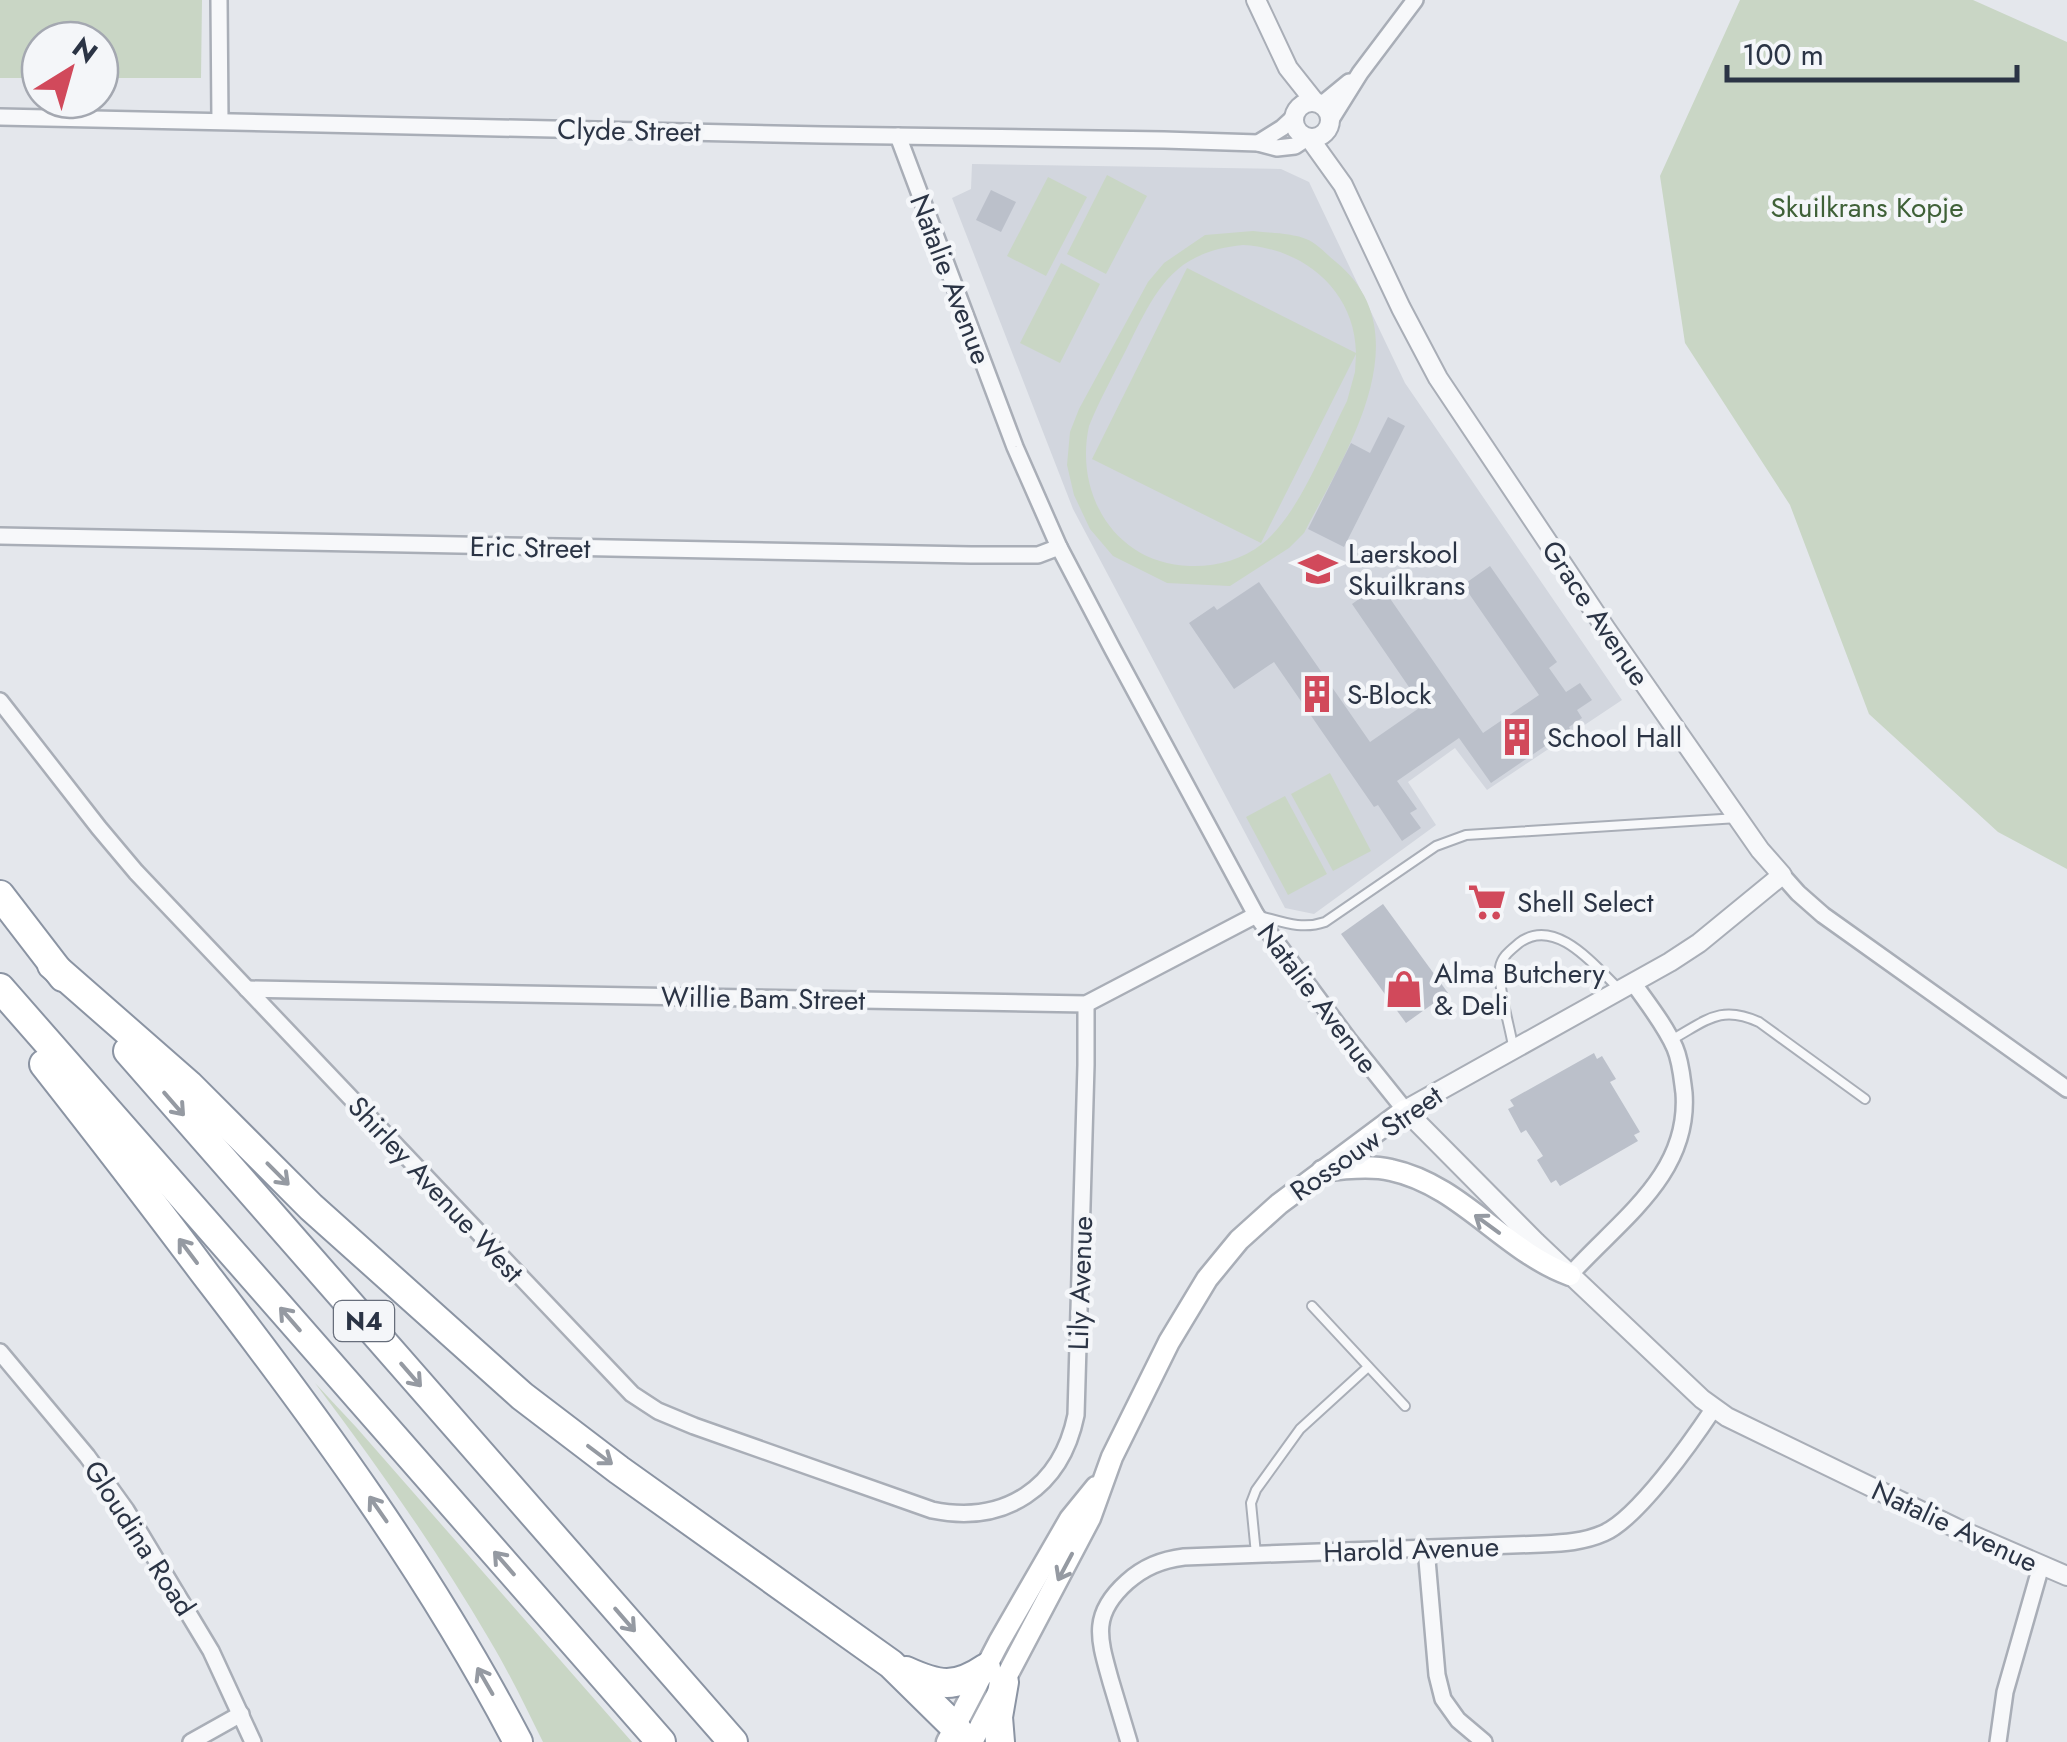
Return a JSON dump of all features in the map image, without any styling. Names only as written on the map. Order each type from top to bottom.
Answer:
[{"type":"highway","name":"N4","points":[[0,895],[52,965],[732,1742]]},
{"type":"highway","points":[[52,965],[189,1086],[311,1208],[522,1396],[618,1470],[892,1664],[940,1684],[995,1675],[1000,1742]]},
{"type":"highway","name":"N4","points":[[0,988],[660,1742]]},
{"type":"highway","points":[[0,1008],[296,1392],[395,1534],[518,1742]]},
{"type":"highway","points":[[892,1664],[960,1738]]},
{"type":"main road","name":"Rossouw Street","points":[[960,1738],[1070,1519],[1104,1478],[1169,1342],[1208,1279],[1266,1215],[1406,1110]]},
{"type":"main road","points":[[1322,1172],[1387,1169],[1413,1177],[1449,1196],[1546,1266],[1570,1274]]},
{"type":"street","points":[[220,0],[220,121]]},
{"type":"street","name":"Grace Avenue","points":[[1256,0],[1288,68],[1324,114],[1343,185],[1438,378],[1760,850],[1823,915],[2067,1089]]},
{"type":"street","points":[[1295,114],[1298,132],[1308,138],[1322,136],[1324,114],[1416,0]]},
{"type":"street","name":"Grace Avenue","points":[[1288,68],[1295,114]]},
{"type":"street","points":[[1258,142],[1282,128],[1308,102],[1324,114]]},
{"type":"street","name":"Clyde Street","points":[[0,116],[1258,142],[1277,148],[1308,138]]},
{"type":"street","name":"Natalie Avenue","points":[[898,136],[1014,447],[1059,547],[1256,914],[1348,1039],[1406,1110],[1502,1210],[1714,1408],[1845,1476],[2067,1576]]},
{"type":"street","name":"Grace Avenue","points":[[1308,138],[1343,185]]},
{"type":"street","name":"Eric Street","points":[[0,536],[971,555],[1038,554],[1059,547]]},
{"type":"street","name":"Shirley Avenue West","points":[[0,701],[136,872],[614,1377],[642,1401],[694,1426],[884,1494],[950,1514],[981,1512]]},
{"type":"street","name":"Rossouw Street","points":[[1406,1110],[1628,987],[1698,943],[1782,875]]},
{"type":"street","name":"Willie Bam Street","points":[[247,989],[1086,1004],[1256,914]]},
{"type":"street","points":[[1570,1274],[1660,1180],[1683,1128],[1678,1055],[1672,1040],[1628,987]]},
{"type":"street","name":"Lily Avenue","points":[[981,1512],[1008,1505],[1044,1481],[1069,1444],[1076,1415],[1086,1004]]},
{"type":"street","name":"Gloudina Road","points":[[0,1352],[87,1456],[126,1510],[211,1652],[253,1742]]},
{"type":"street","name":"Harold Avenue","points":[[1130,1742],[1100,1644],[1100,1624],[1108,1604],[1140,1571],[1160,1561],[1184,1557],[1572,1542],[1602,1534],[1632,1513],[1714,1408]]},
{"type":"street","points":[[1426,1548],[1440,1690],[1452,1713],[1484,1742]]},
{"type":"street","points":[[1998,1742],[2005,1692],[2042,1566]]},
{"type":"street","points":[[190,1742],[240,1714]]},
{"type":"lane","points":[[1256,914],[1296,926],[1325,922],[1436,846],[1466,834],[1738,818]]},
{"type":"lane","points":[[1514,1050],[1500,970],[1505,955],[1525,939],[1551,935],[1576,948],[1628,987]]},
{"type":"lane","points":[[1672,1040],[1721,1014],[1744,1016],[1759,1022],[1865,1100]]},
{"type":"lane","points":[[1312,1306],[1405,1406]]},
{"type":"lane","points":[[1256,1554],[1251,1503],[1254,1494],[1300,1429],[1368,1366]]},
{"type":"shaded area","name":"Laerskool Skuilkrans","points":[[972,164],[1281,169],[1309,182],[1405,383],[1622,700],[1487,790],[1455,748],[1408,782],[1436,825],[1314,914],[1285,908],[1073,509],[952,198],[971,189]]},
{"type":"green space","points":[[0,0],[202,0],[201,78],[120,78],[120,20],[20,20],[20,78],[0,78]]},
{"type":"green space","name":"Skuilkrans Kopje","points":[[1740,0],[1973,0],[2067,42],[2067,869],[1998,832],[1869,714],[1790,505],[1685,343],[1660,176]]},
{"type":"green space","points":[[1107,175],[1147,196],[1106,274],[1067,254]]},
{"type":"green space","points":[[1048,177],[1087,197],[1046,276],[1007,256]]},
{"type":"green space","points":[[1253,231],[1310,241],[1362,291],[1374,324],[1375,360],[1368,396],[1355,433],[1304,533],[1289,548],[1230,586],[1167,583],[1113,556],[1090,529],[1074,495],[1067,465],[1070,432],[1079,409],[1148,282],[1164,263],[1205,235]],"holes":[[[1243,245],[1265,248],[1305,264],[1336,292],[1353,330],[1356,353],[1187,268],[1092,459],[1261,543],[1356,354],[1347,401],[1299,497],[1262,544],[1218,564],[1190,566],[1164,562],[1141,553],[1106,521],[1088,477],[1089,426],[1147,308],[1169,277],[1199,256],[1219,249]]]},
{"type":"green space","points":[[1061,263],[1100,284],[1060,363],[1020,343]]},
{"type":"green space","points":[[1330,773],[1371,851],[1333,871],[1291,794]]},
{"type":"green space","points":[[1285,796],[1327,874],[1288,895],[1246,817]]},
{"type":"green space","points":[[315,1383],[632,1742],[543,1742],[449,1573]]},
{"type":"building","points":[[991,190],[1016,202],[1001,232],[976,220]]},
{"type":"building","points":[[1388,417],[1405,426],[1344,547],[1308,529],[1351,443],[1370,453]]},
{"type":"building","points":[[1490,566],[1557,662],[1549,668],[1566,692],[1580,683],[1592,700],[1577,710],[1582,718],[1570,729],[1491,783],[1459,738],[1397,781],[1417,809],[1410,813],[1421,828],[1402,841],[1274,662],[1234,689],[1189,623],[1259,582],[1370,742],[1422,706],[1352,604],[1380,584],[1483,733],[1539,695],[1463,585]]},
{"type":"building","points":[[1383,904],[1448,993],[1406,1023],[1341,934]]},
{"type":"building","points":[[1594,1053],[1597,1059],[1602,1056],[1616,1079],[1610,1082],[1640,1132],[1634,1135],[1638,1141],[1560,1186],[1556,1180],[1551,1183],[1537,1160],[1543,1156],[1526,1130],[1521,1133],[1508,1109],[1514,1106],[1510,1100]]},
{"type":"place","name":"Laerskool Skuilkrans","points":[[1318,569]]},
{"type":"place","name":"S-Block","points":[[1317,694]]},
{"type":"place","name":"School Hall","points":[[1517,737]]},
{"type":"place","name":"Shell Select","points":[[1487,902]]},
{"type":"place","name":"Alma Butchery & Deli","points":[[1404,989]]}]
